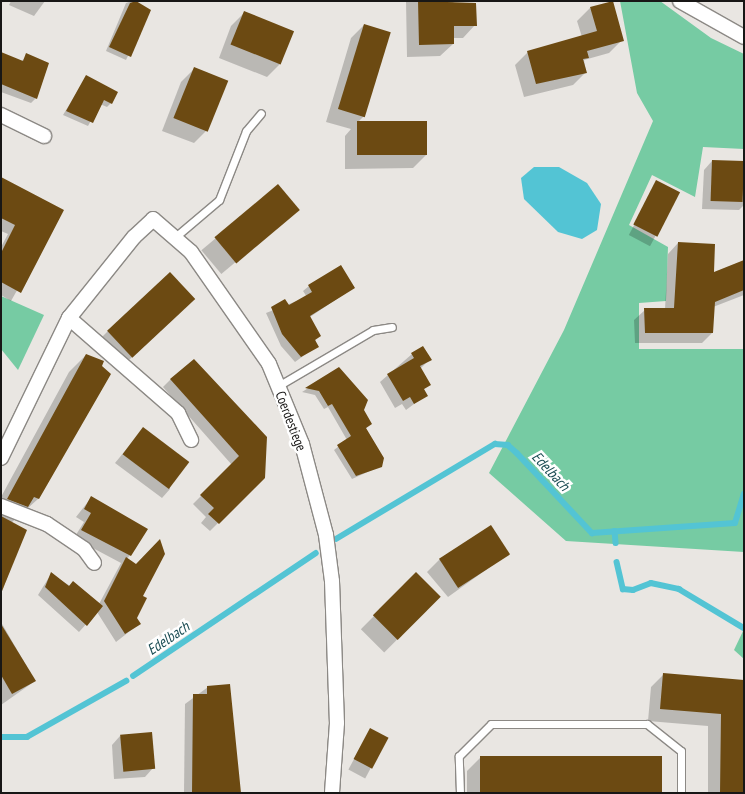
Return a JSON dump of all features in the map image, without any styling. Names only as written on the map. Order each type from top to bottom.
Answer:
[{"type":"street","points":[[680,1],[744,37]]},
{"type":"street","points":[[1,115],[44,136]]},
{"type":"street","name":"Coerdestiege","points":[[1,458],[69,318],[134,236],[153,219],[191,252],[269,364],[302,444],[326,535],[332,581],[337,723],[332,793]]},
{"type":"street","points":[[69,318],[178,413],[191,440]]},
{"type":"street","points":[[1,506],[47,524],[84,549],[94,563]]},
{"type":"lane","points":[[174,238],[219,200],[246,131],[261,113]]},
{"type":"lane","points":[[278,386],[373,330],[392,327]]},
{"type":"lane","points":[[460,793],[459,756],[491,724],[647,724],[681,751],[681,793]]},
{"type":"green space","points":[[620,1],[660,1],[711,38],[744,54],[744,149],[703,147],[695,197],[652,175],[629,225],[668,247],[666,301],[639,303],[639,349],[744,349],[744,552],[566,541],[489,473],[564,330],[653,121],[637,93]]},
{"type":"green space","points":[[1,296],[44,315],[18,370],[1,349]]},
{"type":"green space","points":[[744,629],[744,659],[734,650]]},
{"type":"water","points":[[534,167],[559,167],[587,183],[601,204],[597,230],[582,239],[558,232],[524,199],[521,178]]},
{"type":"building","points":[[136,1],[151,10],[131,57],[109,47],[130,3]]},
{"type":"building","points":[[418,1],[476,3],[477,26],[454,26],[454,44],[419,45]]},
{"type":"building","points":[[613,1],[624,41],[587,51],[589,58],[583,59],[587,73],[536,84],[527,51],[597,31],[590,7]]},
{"type":"building","points":[[244,11],[294,31],[281,65],[231,44]]},
{"type":"building","points":[[364,24],[391,32],[365,117],[338,109]]},
{"type":"building","points":[[1,52],[23,61],[26,53],[49,63],[37,99],[1,84]]},
{"type":"building","points":[[194,67],[228,81],[208,132],[173,118]]},
{"type":"building","points":[[86,75],[118,92],[112,104],[104,100],[93,123],[66,111]]},
{"type":"building","points":[[357,121],[427,121],[427,155],[357,155]]},
{"type":"building","points":[[712,160],[744,161],[743,202],[711,201]]},
{"type":"building","points":[[1,177],[64,210],[21,293],[1,282],[1,253],[15,225],[1,218]]},
{"type":"building","points":[[656,180],[680,192],[657,237],[633,225]]},
{"type":"building","points":[[278,184],[300,210],[236,263],[214,237]]},
{"type":"building","points":[[678,242],[715,244],[714,272],[744,260],[744,290],[715,302],[713,333],[645,333],[644,308],[674,308]]},
{"type":"building","points":[[341,265],[355,288],[310,316],[321,336],[315,340],[319,347],[301,357],[282,334],[271,307],[285,299],[289,305],[312,292],[308,285]]},
{"type":"building","points":[[170,272],[195,299],[132,358],[107,331]]},
{"type":"building","points":[[423,346],[432,360],[420,366],[431,385],[424,389],[428,396],[414,404],[410,397],[403,401],[387,374],[414,358],[411,353]]},
{"type":"building","points":[[86,354],[104,361],[102,366],[111,374],[39,499],[34,497],[28,507],[7,499]]},
{"type":"building","points":[[194,359],[267,437],[265,478],[219,524],[208,514],[214,508],[200,495],[239,456],[170,379]]},
{"type":"building","points":[[339,367],[368,400],[364,410],[372,424],[366,428],[384,458],[382,467],[356,476],[337,445],[351,436],[332,404],[328,406],[319,391],[305,388]]},
{"type":"building","points":[[143,427],[189,462],[169,489],[123,454]]},
{"type":"building","points":[[91,496],[148,529],[131,556],[81,530],[91,513],[84,509]]},
{"type":"building","points":[[1,516],[27,530],[2,591],[1,590]]},
{"type":"building","points":[[491,525],[510,554],[458,588],[439,559]]},
{"type":"building","points":[[160,539],[165,554],[143,596],[147,598],[137,618],[141,624],[125,634],[104,601],[126,557],[136,564]]},
{"type":"building","points":[[51,572],[69,586],[73,581],[103,606],[87,626],[45,587]]},
{"type":"building","points":[[416,572],[441,597],[398,640],[373,615]]},
{"type":"building","points":[[1,624],[36,681],[12,694],[1,675]]},
{"type":"building","points":[[663,673],[744,680],[744,793],[720,793],[721,714],[660,709]]},
{"type":"building","points":[[230,684],[241,793],[192,793],[193,694],[207,694],[207,686]]},
{"type":"building","points":[[370,728],[389,738],[372,769],[354,759]]},
{"type":"building","points":[[152,732],[155,769],[123,772],[120,735]]},
{"type":"building","points":[[480,756],[662,756],[662,793],[480,793]]},
{"type":"waterway","name":"Edelbach","points":[[336,539],[495,444],[508,445],[517,453],[592,533],[735,523],[744,494]]},
{"type":"waterway","points":[[615,531],[616,543]]},
{"type":"waterway","name":"Edelbach","points":[[133,676],[316,553]]},
{"type":"waterway","points":[[617,562],[623,589],[633,590],[651,583],[679,589],[744,628]]},
{"type":"waterway","name":"Edelbach","points":[[1,737],[27,737],[126,681]]}]
